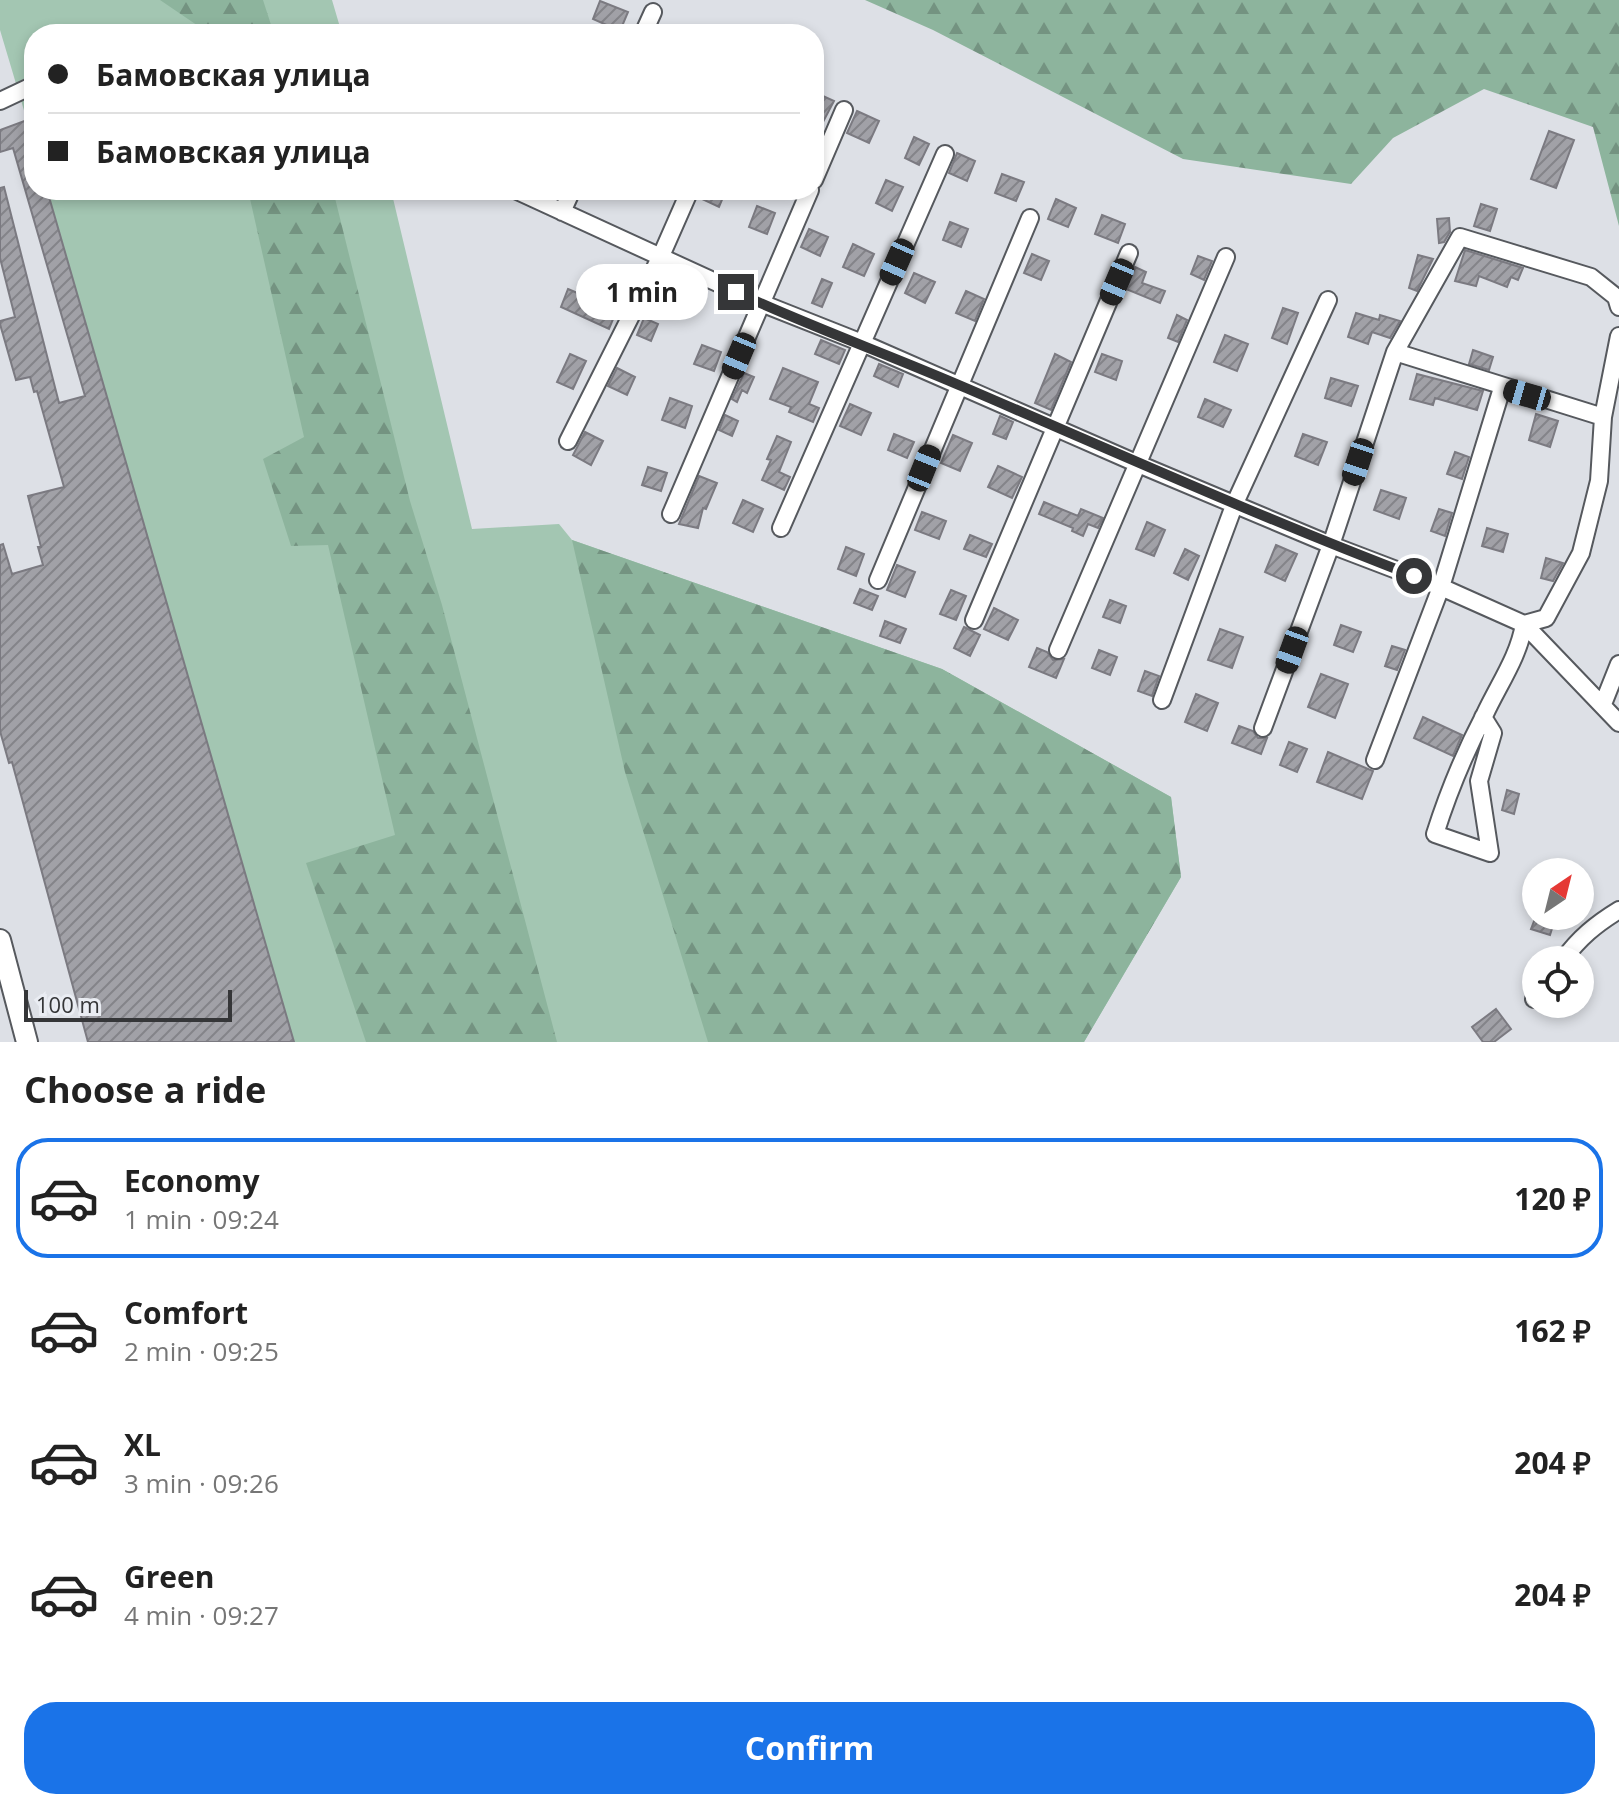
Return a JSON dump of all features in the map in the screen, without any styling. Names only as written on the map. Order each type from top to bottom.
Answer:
[{"type":"main road","points":[[0,940],[27,1042]]},
{"type":"street","points":[[648,24],[653,12]]},
{"type":"street","points":[[0,101],[24,90]]},
{"type":"street","points":[[824,157],[844,110]]},
{"type":"street","points":[[781,528],[945,154]]},
{"type":"street","points":[[536,200],[761,303],[1524,624],[1619,723]]},
{"type":"street","points":[[562,212],[567,200]]},
{"type":"street","points":[[568,441],[661,256],[686,200]]},
{"type":"street","points":[[671,514],[806,200]]},
{"type":"street","points":[[878,580],[1030,218]]},
{"type":"street","points":[[1263,728],[1331,545],[1395,352],[1460,237],[1591,277],[1616,297],[1619,307]]},
{"type":"street","points":[[974,620],[1129,253]]},
{"type":"street","points":[[1058,650],[1226,257]]},
{"type":"street","points":[[1162,700],[1235,503],[1328,300]]},
{"type":"street","points":[[1524,624],[1546,618],[1581,553],[1599,481],[1603,417],[1619,336]]},
{"type":"street","points":[[1395,352],[1502,388],[1603,417]]},
{"type":"street","points":[[1375,760],[1441,587],[1502,388]]},
{"type":"street","points":[[1483,717],[1493,733],[1479,781],[1490,853],[1435,834],[1447,795],[1483,717],[1521,644],[1524,624]]},
{"type":"street","points":[[1603,704],[1619,664]]},
{"type":"street","points":[[1574,946],[1598,922],[1619,910]]},
{"type":"green space","points":[[0,0],[332,0],[339,24],[24,24],[24,110],[0,30]]},
{"type":"green space","points":[[160,0],[263,0],[271,24],[195,24]]},
{"type":"green space","points":[[865,0],[1619,0],[1619,226],[1593,127],[1484,89],[1393,138],[1351,184],[1183,159],[933,30]]},
{"type":"green space","points":[[50,200],[393,200],[472,529],[559,524],[572,540],[942,669],[1171,797],[1181,877],[1084,1042],[294,1042]]},
{"type":"green space","points":[[250,200],[335,200],[410,501],[442,605],[557,1042],[366,1042],[306,863],[395,835],[328,545],[291,546],[263,459],[304,437]]},
{"type":"green space","points":[[572,540],[942,669],[1171,797],[1181,877],[1084,1042],[708,1042],[625,772]]},
{"type":"building","points":[[600,1],[628,12],[623,24],[604,24],[593,19]]},
{"type":"building","points":[[824,96],[834,101],[824,120]]},
{"type":"building","points":[[857,111],[879,121],[869,143],[847,133]]},
{"type":"building","points":[[24,121],[24,186],[13,148],[0,152],[0,130]]},
{"type":"building","points":[[1549,131],[1574,140],[1556,188],[1531,179]]},
{"type":"building","points":[[914,137],[929,144],[919,165],[905,158]]},
{"type":"building","points":[[957,153],[975,161],[967,181],[949,173]]},
{"type":"building","points":[[1002,174],[1024,182],[1016,201],[995,193]]},
{"type":"building","points":[[886,180],[903,187],[892,211],[876,203]]},
{"type":"building","points":[[4,187],[59,403],[85,396],[28,200],[50,200],[294,1042],[88,1042],[12,762],[9,763],[0,731],[0,545],[3,544],[12,574],[43,565],[28,496],[64,487],[37,391],[34,392],[30,377],[16,380],[0,324],[0,321],[15,317],[0,258],[0,188]]},
{"type":"building","points":[[1056,199],[1076,208],[1068,227],[1048,219]]},
{"type":"building","points":[[704,200],[722,200],[719,207]]},
{"type":"building","points":[[1481,204],[1497,209],[1490,231],[1474,226]]},
{"type":"building","points":[[757,206],[775,213],[767,234],[749,227]]},
{"type":"building","points":[[1102,215],[1125,224],[1118,243],[1095,234]]},
{"type":"building","points":[[1449,218],[1450,232],[1444,242],[1439,243],[1437,219]]},
{"type":"building","points":[[950,222],[968,229],[961,247],[943,240]]},
{"type":"building","points":[[809,229],[828,237],[820,256],[801,247]]},
{"type":"building","points":[[853,244],[874,254],[864,276],[843,267]]},
{"type":"building","points":[[1465,250],[1523,268],[1518,280],[1511,277],[1507,287],[1479,276],[1476,286],[1455,281]]},
{"type":"building","points":[[1032,254],[1049,261],[1041,280],[1024,273]]},
{"type":"building","points":[[1418,255],[1433,259],[1417,291],[1409,288]]},
{"type":"building","points":[[1198,256],[1212,261],[1204,280],[1191,274]]},
{"type":"building","points":[[1135,267],[1146,272],[1142,283],[1165,291],[1160,303],[1126,289]]},
{"type":"building","points":[[666,271],[679,278],[674,287],[667,284],[661,297],[654,294]]},
{"type":"building","points":[[914,273],[935,282],[925,303],[905,293]]},
{"type":"building","points":[[822,279],[832,283],[822,307],[812,303]]},
{"type":"building","points":[[568,289],[589,298],[591,294],[618,307],[609,329],[561,307]]},
{"type":"building","points":[[966,291],[984,299],[975,321],[956,313]]},
{"type":"building","points":[[1283,308],[1298,313],[1287,344],[1272,338]]},
{"type":"building","points":[[1356,313],[1379,320],[1380,315],[1400,321],[1390,338],[1372,332],[1368,344],[1348,337]]},
{"type":"building","points":[[1177,315],[1187,320],[1178,342],[1168,338]]},
{"type":"building","points":[[644,318],[658,324],[651,341],[637,335]]},
{"type":"building","points":[[1225,335],[1248,344],[1237,371],[1214,362]]},
{"type":"building","points":[[821,340],[845,350],[839,364],[815,354]]},
{"type":"building","points":[[702,345],[721,352],[714,371],[694,364]]},
{"type":"building","points":[[1473,350],[1493,357],[1489,370],[1469,364]]},
{"type":"building","points":[[570,354],[586,361],[573,389],[557,382]]},
{"type":"building","points":[[1055,354],[1071,362],[1051,410],[1035,403]]},
{"type":"building","points":[[1102,354],[1122,361],[1116,380],[1095,372]]},
{"type":"building","points":[[879,364],[903,374],[898,387],[874,376]]},
{"type":"building","points":[[617,368],[635,377],[627,395],[608,386]]},
{"type":"building","points":[[783,368],[818,382],[809,404],[819,408],[813,422],[789,412],[791,407],[770,399]]},
{"type":"building","points":[[744,373],[754,377],[747,393],[742,390],[737,402],[732,399]]},
{"type":"building","points":[[1417,374],[1483,391],[1477,410],[1435,398],[1433,405],[1410,399]]},
{"type":"building","points":[[1331,378],[1358,386],[1351,406],[1325,398]]},
{"type":"building","points":[[670,398],[692,406],[685,428],[662,420]]},
{"type":"building","points":[[1205,399],[1231,410],[1223,427],[1198,417]]},
{"type":"building","points":[[850,404],[871,413],[861,435],[840,426]]},
{"type":"building","points":[[1536,414],[1558,421],[1550,447],[1529,440]]},
{"type":"building","points":[[725,415],[738,421],[732,436],[719,430]]},
{"type":"building","points":[[1000,416],[1013,422],[1006,439],[993,434]]},
{"type":"building","points":[[585,432],[603,441],[591,465],[573,455]]},
{"type":"building","points":[[894,434],[914,442],[907,458],[888,450]]},
{"type":"building","points":[[1303,434],[1327,442],[1318,465],[1295,456]]},
{"type":"building","points":[[953,435],[972,443],[960,471],[941,463]]},
{"type":"building","points":[[777,436],[791,442],[779,472],[790,477],[784,490],[762,480]]},
{"type":"building","points":[[1455,452],[1469,457],[1462,479],[1447,474]]},
{"type":"building","points":[[998,466],[1022,477],[1012,498],[988,487]]},
{"type":"building","points":[[648,467],[667,473],[661,491],[642,485]]},
{"type":"building","points":[[699,476],[717,483],[706,509],[703,508],[698,528],[679,524]]},
{"type":"building","points":[[1381,490],[1406,498],[1399,519],[1374,510]]},
{"type":"building","points":[[743,500],[763,509],[753,532],[733,523]]},
{"type":"building","points":[[1044,502],[1078,516],[1081,509],[1103,518],[1098,528],[1088,524],[1083,536],[1072,531],[1073,528],[1039,514]]},
{"type":"building","points":[[1439,509],[1452,513],[1445,536],[1431,531]]},
{"type":"building","points":[[922,512],[946,521],[939,539],[915,530]]},
{"type":"building","points":[[1147,522],[1165,530],[1154,556],[1136,549]]},
{"type":"building","points":[[1487,528],[1508,534],[1503,552],[1482,546]]},
{"type":"building","points":[[970,535],[992,544],[986,557],[964,549]]},
{"type":"building","points":[[1276,545],[1297,554],[1285,581],[1265,572]]},
{"type":"building","points":[[846,547],[864,554],[856,576],[838,569]]},
{"type":"building","points":[[1185,549],[1199,556],[1188,580],[1174,573]]},
{"type":"building","points":[[1546,558],[1563,563],[1553,581],[1541,578]]},
{"type":"building","points":[[897,565],[915,572],[905,597],[887,590]]},
{"type":"building","points":[[860,589],[878,596],[872,610],[854,603]]},
{"type":"building","points":[[951,590],[966,596],[956,620],[940,614]]},
{"type":"building","points":[[1110,600],[1126,606],[1120,623],[1103,617]]},
{"type":"building","points":[[994,608],[1018,620],[1008,640],[984,629]]},
{"type":"building","points":[[885,621],[906,629],[900,643],[880,636]]},
{"type":"building","points":[[1341,625],[1361,632],[1353,652],[1334,645]]},
{"type":"building","points":[[964,627],[980,635],[970,656],[954,648]]},
{"type":"building","points":[[1220,629],[1243,637],[1232,668],[1208,660]]},
{"type":"building","points":[[1392,646],[1405,650],[1397,670],[1385,666]]},
{"type":"building","points":[[1037,648],[1047,652],[1053,660],[1064,659],[1056,678],[1029,667]]},
{"type":"building","points":[[1099,650],[1117,657],[1110,675],[1092,668]]},
{"type":"building","points":[[1145,671],[1159,676],[1152,696],[1138,691]]},
{"type":"building","points":[[1321,674],[1348,684],[1335,718],[1308,707]]},
{"type":"building","points":[[1196,694],[1218,703],[1207,731],[1185,722]]},
{"type":"building","points":[[1423,717],[1462,735],[1453,756],[1414,738]]},
{"type":"building","points":[[1239,726],[1253,731],[1258,738],[1267,738],[1261,754],[1232,743]]},
{"type":"building","points":[[1289,742],[1307,749],[1297,772],[1280,765]]},
{"type":"building","points":[[1328,752],[1373,771],[1362,799],[1317,782]]},
{"type":"building","points":[[1507,790],[1519,794],[1514,814],[1502,810]]},
{"type":"building","points":[[1534,930],[1552,930],[1550,935]]},
{"type":"building","points":[[1496,1009],[1511,1029],[1494,1042],[1483,1042],[1472,1027]]},
{"type":"route","points":[[736,292],[1331,545],[1414,576]]}]
